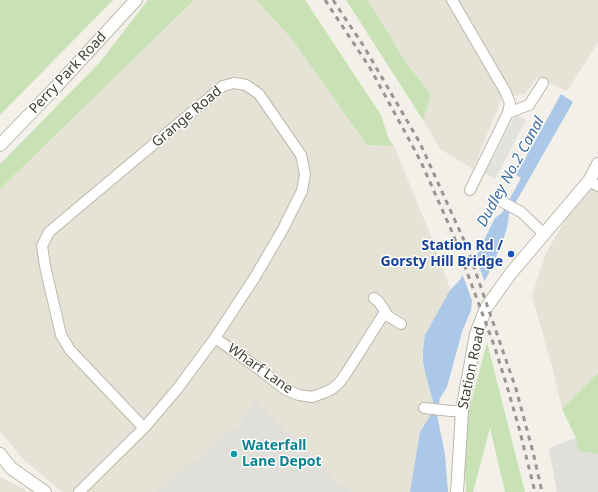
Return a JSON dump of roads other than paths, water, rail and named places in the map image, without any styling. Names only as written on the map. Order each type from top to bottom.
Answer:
[{"type":"street","name":"Perry Park Road","points":[[0,146],[136,0]]},
{"type":"street","points":[[464,0],[455,4],[505,91],[510,103],[508,112],[470,190]]},
{"type":"street","name":"Grange Road","points":[[79,492],[144,428],[178,388],[215,338],[255,276],[283,229],[302,191],[305,174],[300,155],[259,94],[246,85],[234,83],[223,86],[50,232],[42,246],[45,266],[61,335],[70,350],[144,428]]},
{"type":"street","points":[[508,112],[529,105],[543,83]]},
{"type":"street","name":"Station Road","points":[[457,492],[456,411],[476,334],[486,308],[511,273],[544,234],[593,184],[598,164]]},
{"type":"street","points":[[501,201],[521,212],[544,234]]},
{"type":"street","points":[[374,298],[379,302],[388,316],[401,324]]},
{"type":"street","name":"Wharf Lane","points":[[215,338],[286,390],[298,396],[312,396],[326,392],[339,383],[385,312]]},
{"type":"street","points":[[424,408],[456,411]]},
{"type":"street","points":[[0,454],[11,468],[45,492]]},
{"type":"water","points":[[561,94],[573,102],[509,214],[507,228],[502,243],[488,275],[472,300],[471,310],[462,332],[447,387],[440,398],[437,414],[445,455],[448,492],[410,492],[420,432],[430,416],[433,401],[423,361],[425,335],[450,290],[459,281],[476,256],[495,218],[502,213],[521,178],[516,175]]},
{"type":"railway","points":[[325,0],[370,68],[421,162],[453,234],[495,348],[519,428],[535,492]]},
{"type":"railway","points":[[333,0],[363,45],[420,143],[467,247],[516,389],[542,492]]},
{"type":"place","name":"Station Rd / Gorsty Hill Bridge","points":[[511,254]]},
{"type":"place","name":"Waterfall Lane Depot","points":[[234,454]]},
{"type":"water label","name":"Dudley No.2 Canal","points":[[511,172]]}]
